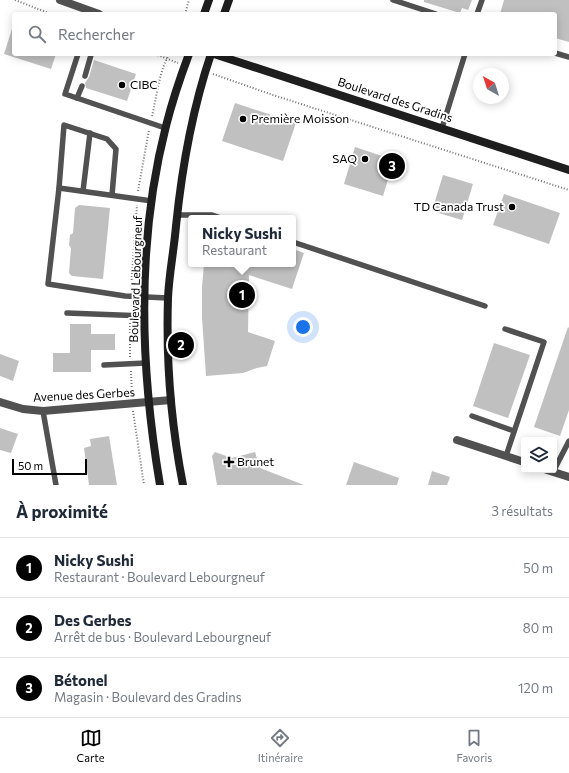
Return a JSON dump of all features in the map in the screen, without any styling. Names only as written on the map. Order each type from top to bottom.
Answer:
[{"type":"main road","points":[[205,12],[209,0]]},
{"type":"main road","points":[[225,12],[229,0]]},
{"type":"main road","name":"Boulevard Lebourgneuf","points":[[160,485],[149,403],[146,363],[145,297],[147,244],[158,161],[165,128],[188,56]]},
{"type":"main road","points":[[182,485],[172,421],[168,347],[168,298],[177,215],[189,136],[200,87],[210,56]]},
{"type":"main road","name":"Boulevard des Gradins","points":[[220,56],[569,170]]},
{"type":"street","points":[[60,0],[92,12]]},
{"type":"street","name":"Avenue des Gerbes","points":[[0,402],[23,410],[43,411],[171,400]]},
{"type":"street","points":[[457,440],[521,461]]},
{"type":"street","points":[[557,472],[569,477]]},
{"type":"lane","points":[[394,0],[430,12]]},
{"type":"lane","points":[[478,12],[482,0]]},
{"type":"lane","points":[[557,54],[569,57]]},
{"type":"lane","points":[[77,56],[65,94],[165,128]]},
{"type":"lane","points":[[85,76],[91,56]]},
{"type":"lane","points":[[442,128],[464,56]]},
{"type":"lane","points":[[77,98],[82,86]]},
{"type":"lane","points":[[112,195],[116,149],[107,139],[64,126],[59,188],[48,284],[125,296],[168,298]]},
{"type":"lane","points":[[83,191],[90,134]]},
{"type":"lane","points":[[59,188],[152,201]]},
{"type":"lane","points":[[177,215],[212,215]]},
{"type":"lane","points":[[296,243],[485,306]]},
{"type":"lane","points":[[67,314],[145,316]]},
{"type":"lane","points":[[505,329],[544,342],[506,456]]},
{"type":"lane","points":[[104,365],[146,363]]},
{"type":"lane","points":[[43,411],[56,485]]},
{"type":"lane","points":[[472,416],[514,430]]},
{"type":"lane","points":[[557,461],[569,441]]},
{"type":"path","points":[[15,0],[46,12]]},
{"type":"path","points":[[186,12],[189,0]]},
{"type":"path","points":[[160,56],[175,62]]},
{"type":"path","points":[[219,76],[273,95],[569,190]]},
{"type":"path","points":[[133,416],[144,485]]},
{"type":"building","points":[[424,0],[472,0],[468,10],[462,8],[460,12],[424,2]]},
{"type":"building","points":[[504,0],[569,0],[569,42],[557,39],[557,12],[501,12]]},
{"type":"building","points":[[12,29],[12,56],[55,56],[51,69],[4,54]]},
{"type":"building","points":[[94,60],[136,74],[127,101],[86,88],[85,83],[89,77]]},
{"type":"building","points":[[235,103],[296,123],[283,161],[222,141]]},
{"type":"building","points":[[355,147],[394,160],[383,196],[344,184]]},
{"type":"building","points":[[443,175],[473,184],[462,220],[432,211]]},
{"type":"building","points":[[504,194],[560,213],[549,244],[493,225]]},
{"type":"building","points":[[79,205],[110,208],[103,279],[72,276],[69,273],[71,248],[69,245],[70,235],[73,233],[75,208]]},
{"type":"building","points":[[296,250],[304,253],[292,289],[249,275],[248,332],[275,341],[267,366],[243,373],[206,376],[202,318],[204,267],[296,267]]},
{"type":"building","points":[[70,324],[91,324],[91,334],[115,334],[115,350],[91,350],[91,372],[53,372],[53,353],[70,353]]},
{"type":"building","points":[[568,327],[569,410],[560,436],[534,427]]},
{"type":"building","points":[[494,343],[530,355],[508,418],[473,406]]},
{"type":"building","points":[[0,354],[19,361],[13,381],[0,376]]},
{"type":"building","points":[[0,428],[18,434],[11,453],[0,450]]},
{"type":"building","points":[[109,436],[117,485],[89,485],[84,448],[91,446],[90,439]]},
{"type":"building","points":[[215,452],[232,458],[255,452],[260,468],[304,485],[217,485],[212,456]]},
{"type":"building","points":[[354,462],[399,478],[397,485],[346,485]]},
{"type":"building","points":[[432,471],[450,477],[447,485],[428,485]]},
{"type":"place","name":"CIBC","points":[[122,85]]},
{"type":"place","name":"Première Moisson","points":[[243,119]]},
{"type":"place","name":"SAQ","points":[[365,159]]},
{"type":"place","name":"Bétonel","points":[[392,166]]},
{"type":"place","name":"TD Canada Trust","points":[[512,207]]},
{"type":"place","name":"Nicky Sushi","points":[[242,295]]},
{"type":"place","name":"Des Gerbes","points":[[181,345]]},
{"type":"place","name":"Brunet","points":[[229,462]]}]
